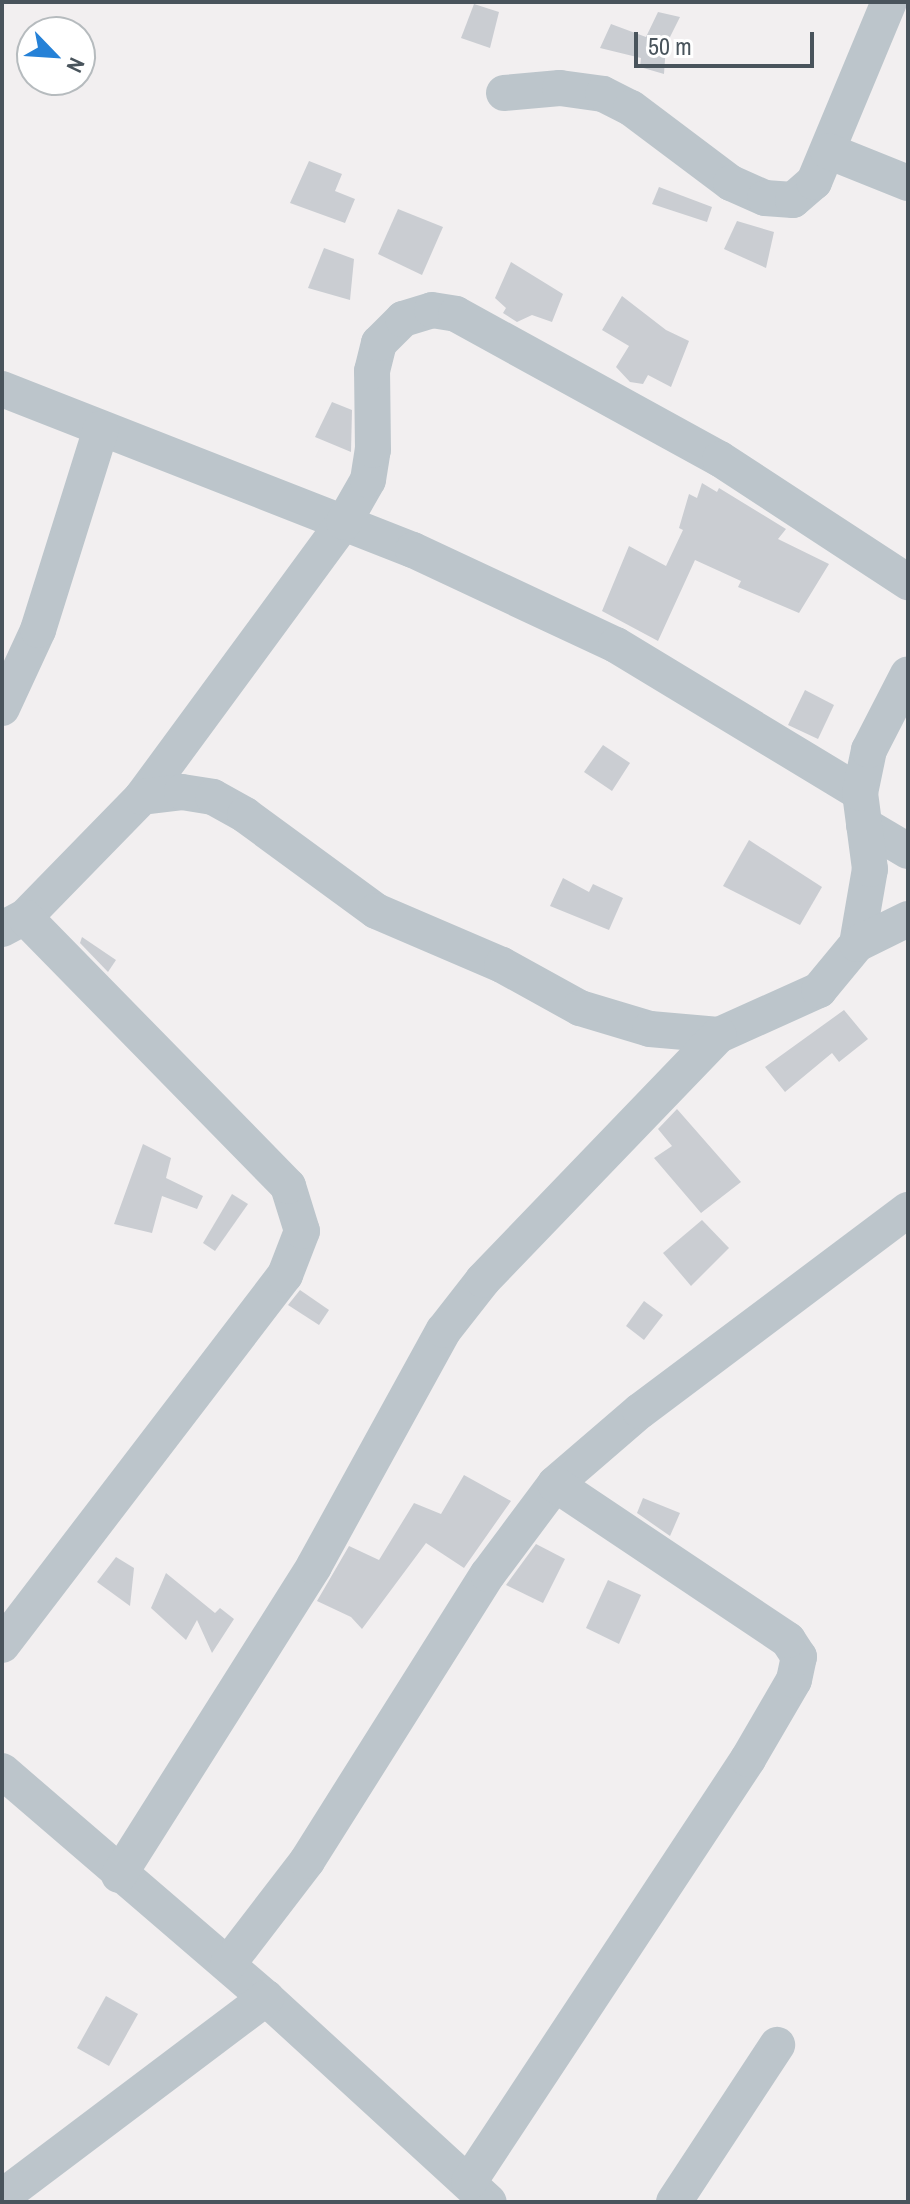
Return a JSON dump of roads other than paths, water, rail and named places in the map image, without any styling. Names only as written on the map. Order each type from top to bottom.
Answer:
[{"type":"street","points":[[504,93],[560,88],[603,94],[631,108],[731,183],[765,198],[793,200],[814,182],[889,2]]},
{"type":"street","points":[[828,151],[908,183]]},
{"type":"street","points":[[2,1645],[285,1275],[302,1231],[288,1186],[14,923],[142,797],[344,522],[368,480],[373,450],[372,371],[379,343],[403,319],[432,310],[456,314],[720,459],[908,582]]},
{"type":"street","points":[[2,389],[344,522],[616,645],[862,809],[908,851]]},
{"type":"street","points":[[2,708],[38,630],[101,429]]},
{"type":"street","points":[[857,944],[870,869],[862,809],[869,750],[908,674]]},
{"type":"street","points":[[142,797],[182,792],[213,797],[376,911],[502,965],[580,1008],[650,1029],[719,1035]]},
{"type":"street","points":[[119,1875],[314,1566],[444,1330],[483,1280],[719,1035],[819,990],[857,944],[908,919]]},
{"type":"street","points":[[228,1964],[307,1861],[488,1574],[555,1484],[640,1411],[908,1210]]},
{"type":"street","points":[[2,1771],[119,1875],[228,1964],[479,2192],[748,1759],[794,1680],[799,1657],[788,1640],[555,1484]]},
{"type":"street","points":[[2,2197],[266,1998]]},
{"type":"street","points":[[674,2202],[777,2045]]}]
